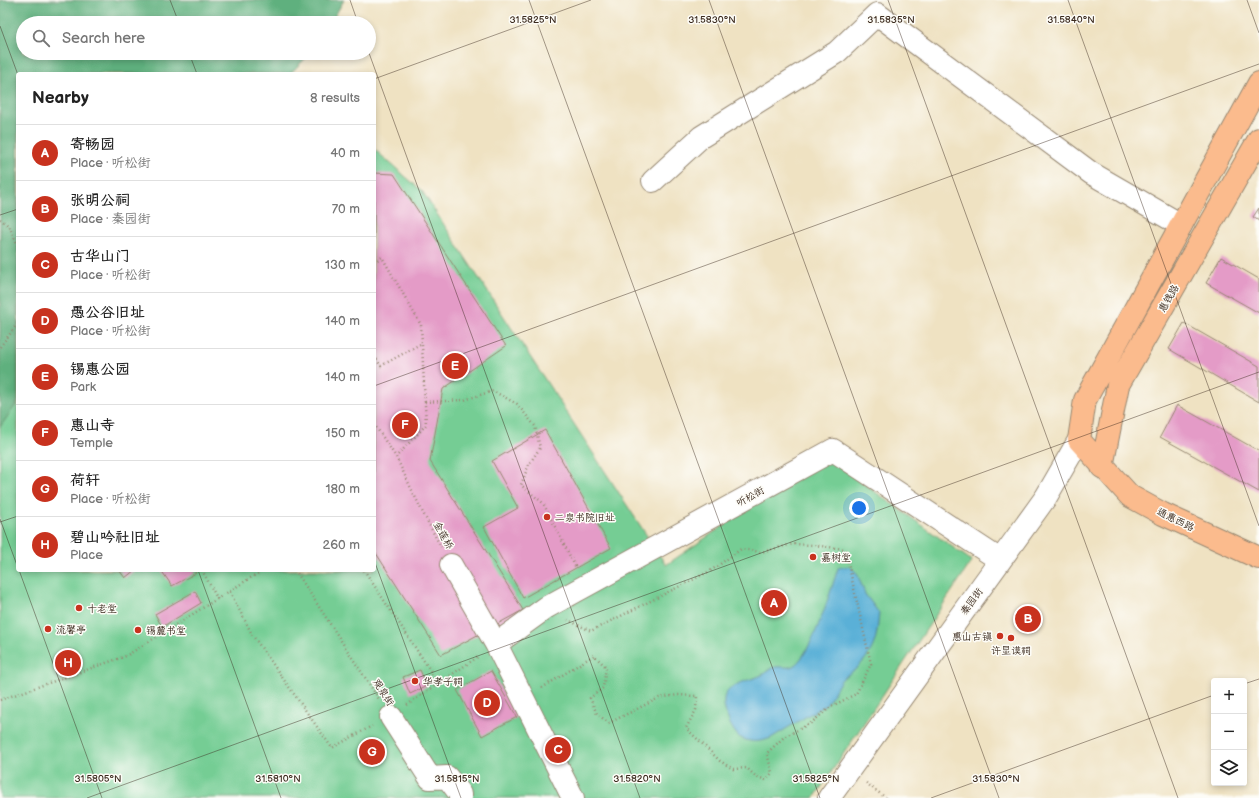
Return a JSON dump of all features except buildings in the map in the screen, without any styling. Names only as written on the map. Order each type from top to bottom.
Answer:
[{"type":"main road","points":[[1079,440],[1085,400],[1259,83]]},
{"type":"main road","name":"惠钱路","points":[[1102,467],[1118,385],[1259,139]]},
{"type":"main road","name":"通惠西路","points":[[1079,440],[1130,496],[1163,514],[1259,558]]},
{"type":"street","points":[[653,181],[701,137],[837,52],[877,14],[1091,173],[1181,225]]},
{"type":"street","name":"秦园街","points":[[829,798],[1046,497],[1079,440]]},
{"type":"street","name":"听松街","points":[[496,644],[547,607],[833,450],[1000,560]]},
{"type":"street","points":[[451,565],[496,644],[573,798]]},
{"type":"street","points":[[391,717],[430,778],[447,777],[460,794],[460,798]]},
{"type":"path","points":[[0,219],[9,226],[16,242]]},
{"type":"path","points":[[376,261],[382,257],[421,325],[426,425],[396,457]]},
{"type":"path","points":[[0,346],[16,326]]},
{"type":"path","points":[[376,359],[381,366],[422,343]]},
{"type":"path","points":[[425,402],[464,400],[493,391],[517,404],[535,426],[540,448],[529,464],[521,485],[543,503],[576,568],[588,585]]},
{"type":"path","name":"金莲桥","points":[[376,427],[396,457],[423,513],[451,565]]},
{"type":"path","points":[[526,705],[534,693],[594,655],[606,667],[603,688],[590,698],[597,714],[609,723],[659,698],[678,695],[697,696],[696,710],[686,728],[720,761],[733,769],[747,768],[755,776],[766,780],[772,773],[767,753],[784,737],[811,723],[832,706],[856,694],[871,664],[845,549],[793,544],[761,552],[741,549],[712,570],[591,631],[567,619],[569,596]]},
{"type":"path","points":[[203,572],[218,600]]},
{"type":"path","points":[[0,700],[126,656],[218,600],[260,572]]},
{"type":"path","name":"观泉街","points":[[296,572],[391,717],[496,644]]},
{"type":"path","points":[[365,572],[430,670],[437,684]]},
{"type":"path","points":[[230,592],[253,636],[332,748],[391,717]]},
{"type":"path","points":[[849,772],[886,798]]},
{"type":"green space","points":[[0,0],[16,16],[16,60],[21,60],[18,72],[16,72],[16,572],[376,572],[376,151],[422,191],[666,565],[825,456],[972,561],[814,798],[0,798]]},
{"type":"green space","points":[[0,0],[344,0],[335,16],[16,16],[16,60],[304,60],[292,72],[16,72],[16,405],[0,427]]},
{"type":"water","points":[[849,566],[857,573],[865,594],[879,613],[875,641],[869,654],[857,668],[842,679],[825,705],[771,738],[748,741],[741,738],[734,731],[725,712],[725,695],[736,685],[762,675],[774,667],[791,667],[800,660],[814,636],[838,568]]},
{"type":"place","name":"锡惠公园","points":[[455,366]]},
{"type":"place","name":"惠山寺","points":[[405,425]]},
{"type":"place","name":"二泉书院旧址","points":[[547,517]]},
{"type":"place","name":"嘉树堂","points":[[813,557]]},
{"type":"place","name":"寄畅园","points":[[774,603]]},
{"type":"place","name":"十老堂","points":[[79,608]]},
{"type":"place","name":"张明公祠","points":[[1028,619]]},
{"type":"place","name":"流馨亭","points":[[48,629]]},
{"type":"place","name":"锡麓书堂","points":[[138,630]]},
{"type":"place","name":"惠山古镇","points":[[1000,636]]},
{"type":"place","name":"许显谟祠","points":[[1011,638]]},
{"type":"place","name":"碧山吟社旧址","points":[[68,663]]},
{"type":"place","name":"华孝子祠","points":[[415,681]]},
{"type":"place","name":"愚公谷旧址","points":[[487,703]]},
{"type":"place","name":"古华山门","points":[[558,750]]},
{"type":"place","name":"荷轩","points":[[372,752]]}]
